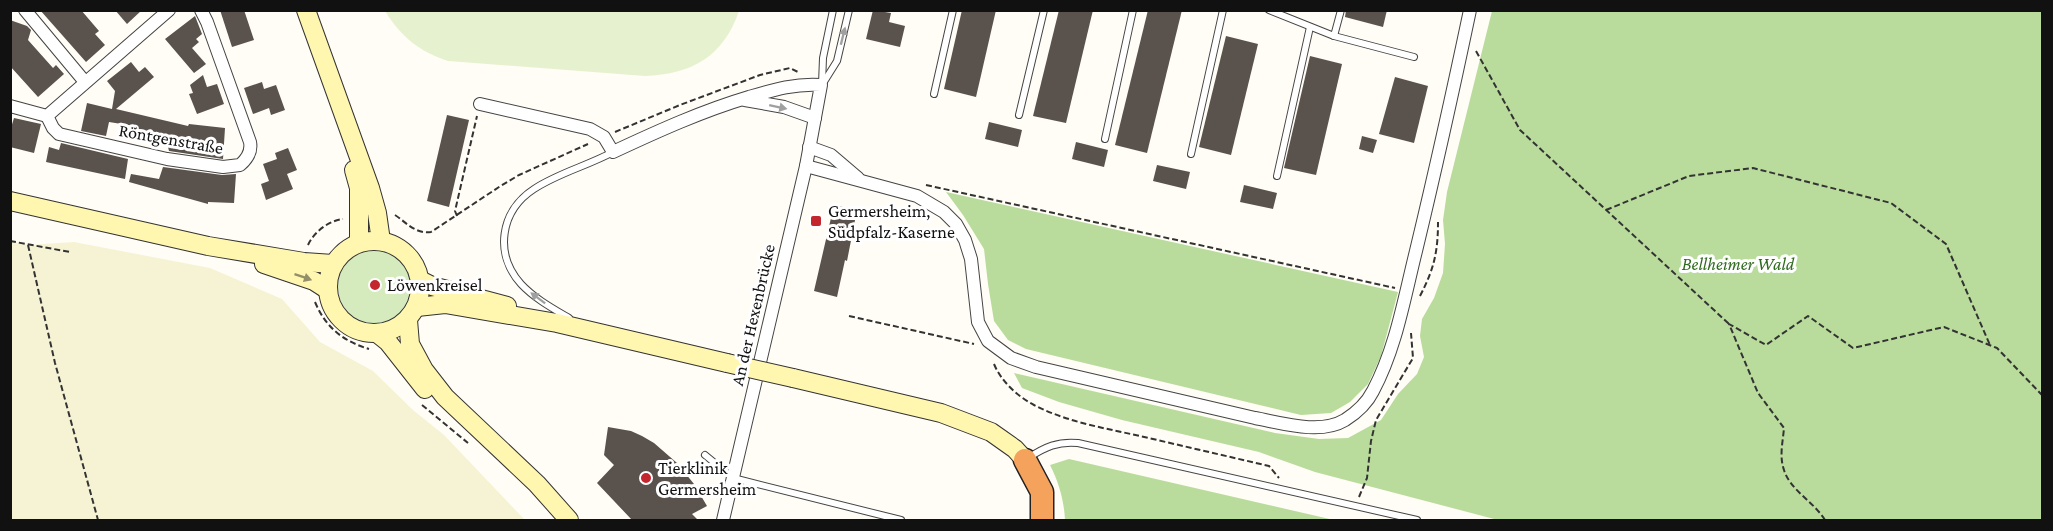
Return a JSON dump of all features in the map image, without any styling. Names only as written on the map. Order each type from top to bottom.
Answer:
[{"type":"highway","points":[[1025,460],[1042,492],[1042,520]]},
{"type":"main road","points":[[306,10],[370,188],[381,241]]},
{"type":"main road","points":[[332,87],[359,188],[359,243]]},
{"type":"main road","points":[[10,201],[208,246],[304,262],[333,264]]},
{"type":"main road","points":[[320,293],[333,264],[340,255],[359,243],[381,241],[395,245],[407,254],[416,266],[420,280],[420,294],[412,313],[410,344],[424,370],[445,397],[509,457],[569,520]]},
{"type":"main road","points":[[208,246],[314,281],[320,293],[330,302],[344,322],[365,333],[376,342],[388,342],[420,384],[437,401],[457,419],[509,457]]},
{"type":"main road","points":[[420,280],[432,286],[492,300],[557,323]]},
{"type":"main road","points":[[376,342],[412,313],[445,304],[557,323],[941,412],[991,432],[1015,449],[1025,460]]},
{"type":"street","points":[[24,10],[85,82]]},
{"type":"street","points":[[10,106],[47,116],[169,10]]},
{"type":"street","name":"Röntgenstraße","points":[[47,116],[59,135],[167,159],[223,167],[240,165],[252,148],[201,10]]},
{"type":"street","points":[[806,166],[917,196],[944,212],[956,224],[965,240],[971,259],[978,322],[988,341],[1011,358],[1036,367],[1256,418],[1326,427],[1342,422],[1354,414],[1372,394],[1384,368],[1397,329],[1430,192],[1470,10]]},
{"type":"street","points":[[480,104],[580,126],[604,137],[609,154],[704,111],[778,89],[806,84],[821,86]]},
{"type":"street","name":"An der Hexenbrücke","points":[[723,520],[806,166],[821,86]]},
{"type":"street","points":[[741,100],[784,107],[815,118]]},
{"type":"street","points":[[809,147],[831,155],[861,181]]},
{"type":"lane","points":[[821,86],[823,58],[833,10]]},
{"type":"lane","points":[[821,86],[837,61],[849,10]]},
{"type":"lane","points":[[934,94],[953,10]]},
{"type":"lane","points":[[1019,115],[1044,10]]},
{"type":"lane","points":[[1105,139],[1133,10]]},
{"type":"lane","points":[[1191,154],[1224,10]]},
{"type":"lane","points":[[1269,10],[1334,36],[1414,57]]},
{"type":"lane","points":[[1334,36],[1341,10]]},
{"type":"lane","points":[[1277,176],[1310,27]]},
{"type":"lane","points":[[588,329],[551,308],[522,286],[504,253],[503,237],[510,215],[533,190],[609,154]]},
{"type":"lane","points":[[1025,460],[1053,444],[1066,442],[1418,520]]},
{"type":"lane","points":[[705,455],[733,478],[901,520]]},
{"type":"path","points":[[1463,42],[1473,45],[1520,130],[1729,324],[1766,345],[1808,316],[1852,348],[1944,327],[1997,348],[2043,395]]},
{"type":"path","points":[[457,216],[455,211],[480,104]]},
{"type":"path","points":[[392,214],[414,230],[425,233],[437,229],[499,186],[604,137]]},
{"type":"path","points":[[1606,210],[1689,176],[1753,168],[1891,203],[1946,244],[1990,345]]},
{"type":"path","points":[[917,183],[1406,291]]},
{"type":"path","points":[[307,248],[309,241],[327,224],[346,218]]},
{"type":"path","points":[[10,241],[70,252]]},
{"type":"path","points":[[28,245],[55,363],[98,520]]},
{"type":"path","points":[[320,293],[320,313],[335,332],[349,342],[376,342]]},
{"type":"path","points":[[849,316],[970,344],[988,341],[1000,378],[1033,404],[1061,416],[1099,427],[1269,466],[1288,490]]},
{"type":"path","points":[[1729,324],[1758,393],[1785,428],[1782,455],[1784,471],[1796,489],[1820,512],[1825,520]]},
{"type":"path","points":[[421,404],[474,448]]},
{"type":"shaded area","points":[[10,241],[28,245],[74,242],[210,268],[282,299],[320,342],[373,371],[413,410],[444,435],[525,520],[11,520]]},
{"type":"green space","points":[[385,11],[739,11],[724,40],[704,60],[677,71],[645,76],[448,61],[412,42],[398,29]]},
{"type":"green space","name":"Bellheimer Wald","points":[[1492,11],[2042,11],[2042,520],[1498,520],[1315,472],[1259,452],[1122,420],[1059,402],[1022,388],[1014,373],[1275,433],[1319,439],[1348,438],[1381,420],[1398,394],[1417,374],[1424,357],[1420,336],[1422,319],[1434,298],[1443,273],[1445,244],[1443,220],[1447,192]]},
{"type":"green space","points":[[946,192],[1398,292],[1381,356],[1368,384],[1350,402],[1331,413],[1301,415],[1026,349],[1008,340],[994,321],[984,249]]},
{"type":"green space","points":[[375,250],[389,253],[401,261],[409,273],[412,287],[409,301],[401,313],[389,321],[375,324],[361,321],[349,313],[341,301],[338,287],[341,273],[349,261],[361,253]]},
{"type":"green space","points":[[1069,459],[1334,520],[1065,520],[1064,506],[1050,465]]},
{"type":"building","points":[[40,10],[81,10],[99,31],[95,34],[105,45],[86,62]]},
{"type":"building","points":[[115,10],[142,10],[127,24]]},
{"type":"building","points":[[220,10],[244,10],[254,40],[232,47]]},
{"type":"building","points":[[873,10],[891,13],[889,22],[905,26],[900,47],[866,39]]},
{"type":"building","points":[[962,10],[996,10],[976,97],[944,89]]},
{"type":"building","points":[[1059,10],[1093,10],[1066,123],[1033,116]]},
{"type":"building","points":[[1148,10],[1182,10],[1147,153],[1115,145]]},
{"type":"building","points":[[1346,10],[1387,10],[1383,27],[1345,17]]},
{"type":"building","points":[[195,16],[202,34],[196,39],[199,42],[192,48],[206,64],[194,73],[165,39]]},
{"type":"building","points":[[10,20],[27,26],[31,30],[28,40],[53,68],[56,65],[64,74],[38,97],[10,66]]},
{"type":"building","points":[[1226,36],[1258,44],[1231,155],[1199,147]]},
{"type":"building","points":[[1310,56],[1342,64],[1316,175],[1284,168]]},
{"type":"building","points":[[131,62],[139,72],[145,67],[154,77],[116,109],[188,126],[189,124],[225,128],[223,159],[169,151],[168,147],[131,139],[134,126],[109,122],[106,136],[81,131],[87,103],[112,109],[115,91],[107,81]]},
{"type":"building","points":[[203,75],[207,87],[217,84],[224,104],[197,114],[189,94],[193,93],[190,85]]},
{"type":"building","points":[[1395,77],[1428,86],[1414,143],[1379,134]]},
{"type":"building","points":[[262,82],[264,89],[276,85],[285,110],[271,115],[269,108],[253,114],[244,88]]},
{"type":"building","points":[[447,115],[469,120],[449,207],[427,201]]},
{"type":"building","points":[[14,118],[41,124],[34,153],[10,147],[10,131]]},
{"type":"building","points":[[989,122],[1022,130],[1018,147],[985,139]]},
{"type":"building","points":[[1362,136],[1377,140],[1373,153],[1359,149]]},
{"type":"building","points":[[1076,142],[1108,150],[1104,167],[1072,159]]},
{"type":"building","points":[[61,143],[128,159],[125,179],[46,162],[49,147],[59,150]]},
{"type":"building","points":[[288,148],[297,170],[287,174],[293,189],[266,200],[261,184],[269,181],[263,164],[277,159],[275,153]]},
{"type":"building","points":[[1157,165],[1190,172],[1186,189],[1153,181]]},
{"type":"building","points":[[163,167],[222,175],[236,174],[234,203],[208,202],[208,204],[129,182],[131,174],[159,179]]},
{"type":"building","points":[[1244,185],[1277,193],[1273,209],[1240,202]]},
{"type":"building","points":[[834,205],[857,210],[837,297],[814,291]]},
{"type":"building","name":"Tierklinik Germersheim","points":[[608,427],[631,431],[642,436],[677,463],[694,484],[707,506],[692,514],[698,520],[632,520],[597,483],[614,465],[604,455]]},
{"type":"place","name":"Germersheim, Südpfalz-Kaserne","points":[[816,221]]},
{"type":"place","name":"Löwenkreisel","points":[[375,285]]},
{"type":"place","name":"Tierklinik Germersheim","points":[[646,478]]}]
